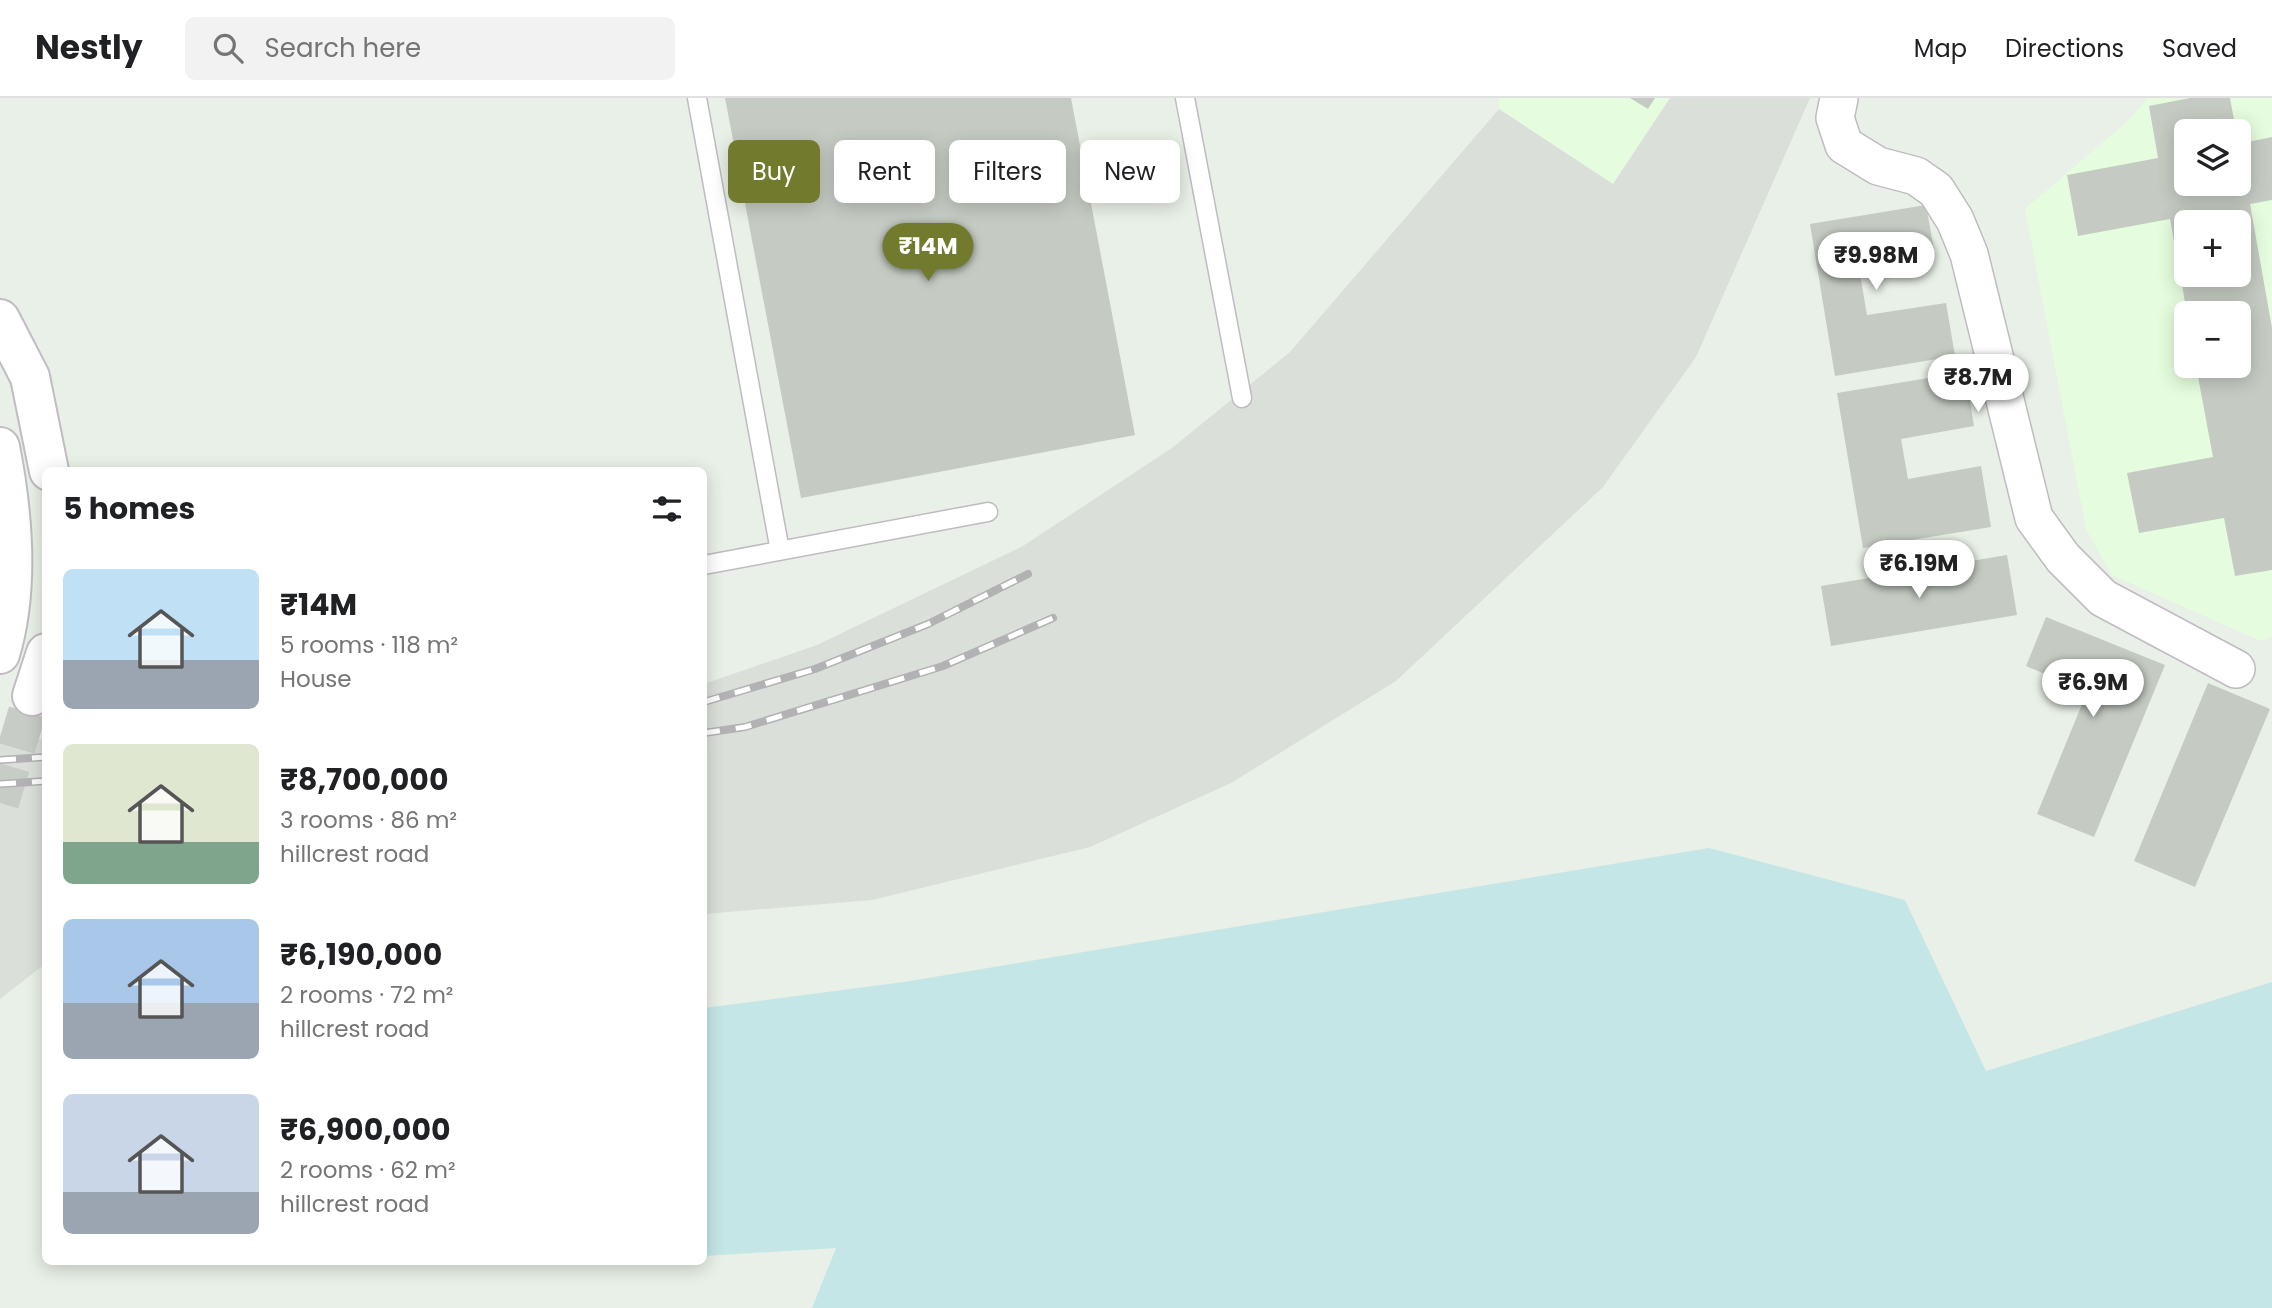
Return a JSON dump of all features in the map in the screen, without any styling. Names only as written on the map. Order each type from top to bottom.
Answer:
[{"type":"main road","points":[[0,319],[30,377],[48,467]]},
{"type":"main road","points":[[0,447],[11,502],[10,620],[0,654]]},
{"type":"main road","points":[[32,695],[42,665]]},
{"type":"street","points":[[1839,98],[1835,118],[1843,145],[1878,166],[1916,176],[1936,190],[1955,220],[1969,254],[2035,519],[2063,558],[2103,598],[2236,670]]},
{"type":"lane","points":[[697,98],[780,551]]},
{"type":"lane","points":[[1185,98],[1242,398]]},
{"type":"lane","points":[[707,564],[988,512]]},
{"type":"shaded area","points":[[1499,98],[1670,98],[1613,184],[1499,109]]},
{"type":"shaded area","points":[[1670,98],[1810,98],[1696,357],[1603,487],[1396,681],[1231,783],[1090,847],[872,900],[707,914],[707,683],[817,645],[1023,546],[1172,448],[1290,352],[1499,109],[1613,184]]},
{"type":"shaded area","points":[[2148,98],[2272,98],[2272,636],[2261,641],[2112,575],[2086,529],[2025,209],[2127,122]]},
{"type":"shaded area","points":[[42,739],[42,966],[0,999],[0,741]]},
{"type":"shaded area","points":[[1709,848],[1905,900],[1986,1071],[2272,982],[2272,1308],[812,1308],[836,1248],[707,1256],[707,1008],[904,982]]},
{"type":"building","points":[[725,98],[1071,98],[1080,145],[1080,203],[1091,203],[1135,435],[801,498],[745,203],[820,203],[820,140],[733,140]]},
{"type":"building","points":[[1630,98],[1655,98],[1648,109]]},
{"type":"building","points":[[2190,98],[2230,98],[2234,119],[2174,119],[2174,196],[2251,196],[2251,141],[2272,137],[2272,200],[2250,204],[2272,328],[2272,570],[2235,576],[2224,518],[2139,533],[2127,473],[2213,457],[2198,378],[2251,378],[2251,301],[2185,301],[2182,287],[2251,287],[2251,210],[2174,210],[2174,241],[2170,219],[2078,236],[2067,175],[2158,158],[2149,106]]},
{"type":"building","points":[[1926,205],[1935,255],[1859,268],[1867,315],[1946,303],[1955,356],[1835,376],[1810,224]]},
{"type":"building","points":[[1965,372],[1974,426],[1901,439],[1908,479],[1981,466],[1991,527],[1863,548],[1837,393]]},
{"type":"building","points":[[2007,555],[2017,615],[1831,646],[1821,586]]},
{"type":"building","points":[[2046,617],[2165,665],[2094,837],[2037,814],[2087,692],[2026,666]]},
{"type":"building","points":[[2208,683],[2270,709],[2195,887],[2134,861]]},
{"type":"tunnel","points":[[0,803],[32,696]]},
{"type":"railway","points":[[707,701],[815,669],[928,624],[1028,574]]},
{"type":"railway","points":[[707,733],[745,727],[943,666],[1053,618]]},
{"type":"railway","points":[[0,760],[42,757]]},
{"type":"railway","points":[[0,784],[42,781]]}]
